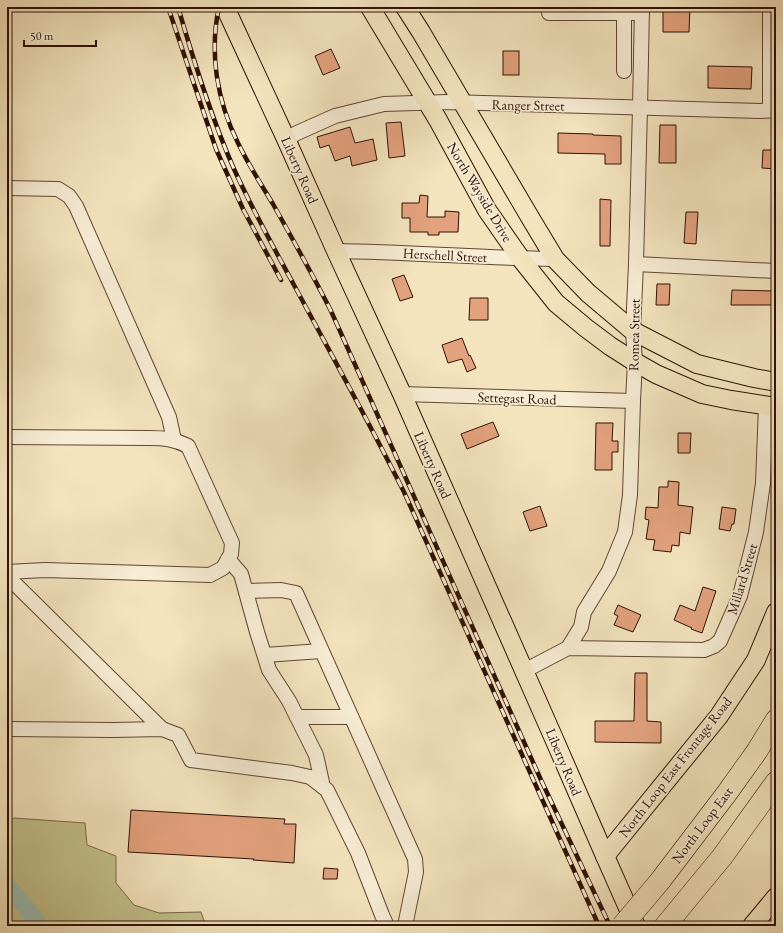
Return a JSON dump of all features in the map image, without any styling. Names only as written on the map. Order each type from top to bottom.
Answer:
[{"type":"highway","points":[[757,751],[776,706]]},
{"type":"highway","name":"North Loop East","points":[[622,926],[660,881],[727,793],[757,751],[776,720]]},
{"type":"highway","points":[[665,926],[722,857],[776,782]]},
{"type":"highway","points":[[722,857],[776,807]]},
{"type":"main road","name":"Liberty Road","points":[[225,7],[402,394],[636,926]]},
{"type":"main road","name":"North Wayside Drive","points":[[370,7],[438,120],[487,210],[521,259],[556,303],[610,346],[656,374],[702,394],[771,406]]},
{"type":"main road","name":"North Wayside Drive","points":[[405,7],[555,259],[588,293],[634,331],[697,364],[776,382]]},
{"type":"main road","name":"North Loop East Frontage Road","points":[[604,856],[719,716],[756,660],[776,612]]},
{"type":"main road","points":[[752,926],[776,897]]},
{"type":"street","points":[[770,7],[773,110]]},
{"type":"street","points":[[549,13],[624,13],[642,10]]},
{"type":"street","name":"Romea Street","points":[[568,648],[581,628],[584,612],[609,571],[625,532],[630,496],[635,362],[634,331],[642,10]]},
{"type":"street","points":[[624,13],[624,71]]},
{"type":"street","name":"Ranger Street","points":[[286,139],[297,132],[335,116],[384,104],[463,103],[760,111],[773,110]]},
{"type":"street","points":[[7,188],[58,189],[69,196],[76,206],[169,417],[174,440]]},
{"type":"street","name":"Herschell Street","points":[[336,251],[521,259],[555,259]]},
{"type":"street","points":[[636,264],[776,271]]},
{"type":"street","name":"Settegast Road","points":[[402,394],[633,401]]},
{"type":"street","name":"Millard Street","points":[[524,671],[568,648],[704,650],[714,646],[720,640],[740,596],[756,532],[771,406]]},
{"type":"street","points":[[7,437],[163,438],[178,441],[188,446],[232,543],[231,554],[223,568],[210,574],[45,570],[7,572]]},
{"type":"street","points":[[228,559],[241,574],[270,670],[290,701],[316,755],[322,787]]},
{"type":"street","points":[[7,576],[162,729]]},
{"type":"street","points":[[246,591],[281,590],[296,593],[415,858],[416,872],[409,903],[406,926]]},
{"type":"street","points":[[265,655],[321,651]]},
{"type":"street","points":[[297,717],[351,717]]},
{"type":"street","points":[[7,729],[162,729],[178,735],[191,760],[292,773],[310,777],[327,790],[358,853],[382,915],[388,926]]},
{"type":"shaded area","points":[[14,818],[85,823],[87,845],[116,856],[116,883],[134,905],[159,913],[201,912],[206,926],[10,926],[7,922],[7,824]]},
{"type":"building","points":[[663,7],[690,7],[689,32],[663,32]]},
{"type":"building","points":[[331,49],[340,68],[323,75],[315,56]]},
{"type":"building","points":[[503,51],[519,51],[519,75],[503,75]]},
{"type":"building","points":[[708,66],[752,67],[751,89],[708,88]]},
{"type":"building","points":[[401,122],[405,156],[389,158],[386,123]]},
{"type":"building","points":[[660,125],[676,125],[676,163],[659,163]]},
{"type":"building","points":[[350,127],[355,143],[373,139],[377,160],[352,166],[350,156],[335,161],[329,145],[320,148],[317,137]]},
{"type":"building","points":[[558,133],[621,136],[621,164],[605,164],[605,154],[558,153]]},
{"type":"building","points":[[763,150],[776,150],[776,169],[762,168]]},
{"type":"building","points":[[420,195],[428,196],[427,217],[445,217],[445,211],[459,212],[458,232],[439,232],[439,235],[428,235],[428,232],[410,232],[410,218],[402,218],[402,203],[419,203]]},
{"type":"building","points":[[600,199],[611,200],[610,246],[600,246]]},
{"type":"building","points":[[686,212],[698,212],[696,244],[684,243]]},
{"type":"building","points":[[404,275],[413,297],[400,301],[392,279]]},
{"type":"building","points":[[657,284],[670,284],[669,305],[656,305]]},
{"type":"building","points":[[732,290],[775,291],[775,305],[731,305]]},
{"type":"building","points":[[470,298],[488,298],[488,320],[469,320]]},
{"type":"building","points":[[462,338],[469,356],[470,355],[476,368],[467,372],[462,359],[448,363],[442,345]]},
{"type":"building","points":[[493,422],[499,436],[467,449],[461,434]]},
{"type":"building","points":[[596,423],[613,423],[612,441],[618,441],[618,452],[612,452],[612,470],[595,470]]},
{"type":"building","points":[[678,433],[691,433],[690,453],[678,453]]},
{"type":"building","points":[[668,481],[679,482],[678,505],[693,507],[690,534],[680,532],[679,546],[672,545],[671,552],[653,550],[655,540],[646,539],[649,520],[645,519],[646,507],[658,508],[659,487],[668,487]]},
{"type":"building","points":[[540,506],[547,526],[530,531],[523,512]]},
{"type":"building","points":[[722,507],[736,509],[734,524],[732,524],[730,531],[719,529]]},
{"type":"building","points":[[703,587],[716,591],[702,633],[674,620],[680,605],[695,611]]},
{"type":"building","points":[[618,605],[641,615],[633,632],[614,625],[618,616],[614,614]]},
{"type":"building","points":[[635,673],[647,673],[647,721],[661,722],[661,743],[595,742],[595,721],[634,721]]},
{"type":"building","points":[[131,810],[285,819],[284,824],[296,824],[294,863],[253,860],[254,859],[128,852]]},
{"type":"building","points":[[324,868],[338,869],[337,879],[323,879]]},
{"type":"waterway","points":[[7,885],[33,916],[39,926]]},
{"type":"railway","points":[[168,7],[216,149],[243,209],[281,280]]},
{"type":"railway","points":[[178,7],[203,89],[234,169],[248,199],[364,414],[404,492],[599,926]]},
{"type":"railway","points":[[219,7],[216,24],[215,59],[220,94],[231,127],[246,159],[273,204],[331,311],[541,780],[610,926]]}]
